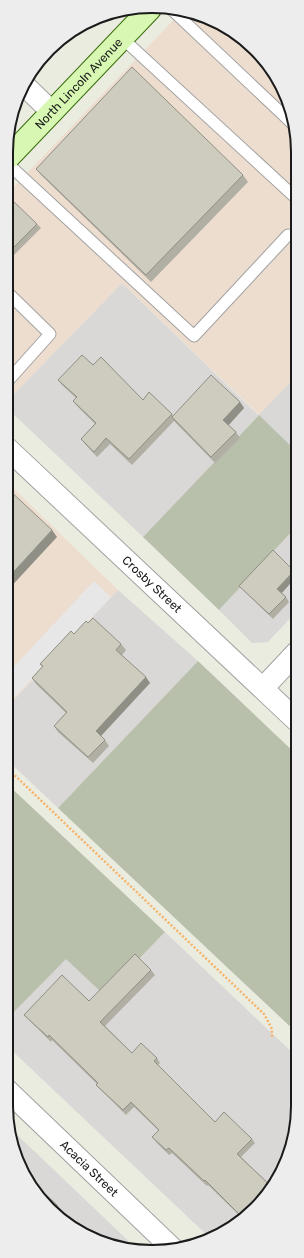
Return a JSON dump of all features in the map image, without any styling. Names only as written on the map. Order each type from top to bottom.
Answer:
[{"type":"main road","name":"North Lincoln Avenue","points":[[13,153],[146,13]]},
{"type":"street","points":[[29,89],[52,112]]},
{"type":"street","name":"Crosby Street","points":[[13,454],[291,715]]},
{"type":"street","points":[[262,688],[291,658]]},
{"type":"street","name":"Acacia Street","points":[[13,1096],[168,1244]]},
{"type":"lane","points":[[178,16],[286,118]]},
{"type":"lane","points":[[122,38],[291,193]]},
{"type":"lane","points":[[13,169],[194,336],[288,235]]},
{"type":"lane","points":[[13,298],[50,334],[13,375]]},
{"type":"path","points":[[13,774],[264,1014],[272,1029],[272,1037]]},
{"type":"shaded area","points":[[178,16],[213,27],[229,36],[250,54],[268,75],[284,107],[290,134],[291,381],[259,415],[122,283],[13,395],[13,188]]},
{"type":"shaded area","points":[[122,283],[258,415],[291,381],[291,446],[258,416],[143,537],[13,414],[13,395]]},
{"type":"shaded area","points":[[259,415],[291,446],[291,532],[219,610],[143,537]]},
{"type":"shaded area","points":[[13,488],[118,590],[13,701]]},
{"type":"shaded area","points":[[291,532],[291,617],[268,642],[252,643],[219,610]]},
{"type":"shaded area","points":[[94,581],[111,597],[13,699],[13,668]]},
{"type":"shaded area","points":[[118,590],[198,661],[58,808],[13,766],[13,701]]},
{"type":"shaded area","points":[[198,661],[291,749],[291,1027],[58,808]]},
{"type":"shaded area","points":[[13,790],[165,932],[104,995],[66,959],[13,1013]]},
{"type":"shaded area","points":[[165,932],[291,1051],[290,1124],[284,1151],[268,1183],[257,1198],[244,1211],[213,1231],[206,1234],[13,1052],[13,1013],[66,958],[104,995]]},
{"type":"shaded area","points":[[16,1134],[131,1243],[116,1240],[91,1231],[60,1211],[47,1198],[36,1183],[27,1167]]},
{"type":"building","points":[[132,67],[243,175],[146,275],[36,169]]},
{"type":"building","points":[[13,201],[37,224],[13,248]]},
{"type":"building","points":[[82,355],[93,365],[101,357],[143,400],[149,392],[172,414],[129,459],[106,438],[94,452],[81,439],[96,423],[73,401],[77,397],[58,380]]},
{"type":"building","points":[[211,375],[240,402],[223,420],[236,432],[211,457],[172,417]]},
{"type":"building","points":[[13,494],[52,530],[13,572]]},
{"type":"building","points":[[273,550],[291,568],[291,574],[277,589],[286,597],[269,614],[239,586]]},
{"type":"building","points":[[93,618],[121,644],[116,650],[146,677],[96,731],[105,740],[88,757],[54,726],[67,712],[32,678],[43,666],[40,664],[71,631],[74,634],[86,621],[88,623]]},
{"type":"building","points":[[135,954],[151,970],[100,1022],[132,1053],[141,1043],[157,1058],[154,1061],[215,1122],[224,1112],[252,1139],[237,1154],[268,1183],[257,1198],[244,1211],[239,1214],[205,1180],[204,1181],[169,1148],[166,1150],[152,1137],[159,1130],[131,1102],[123,1110],[96,1085],[98,1083],[49,1035],[48,1037],[24,1015],[62,975],[89,1001]]},
{"type":"building","points":[[44,1193],[44,1193],[57,1205],[56,1207]]}]
